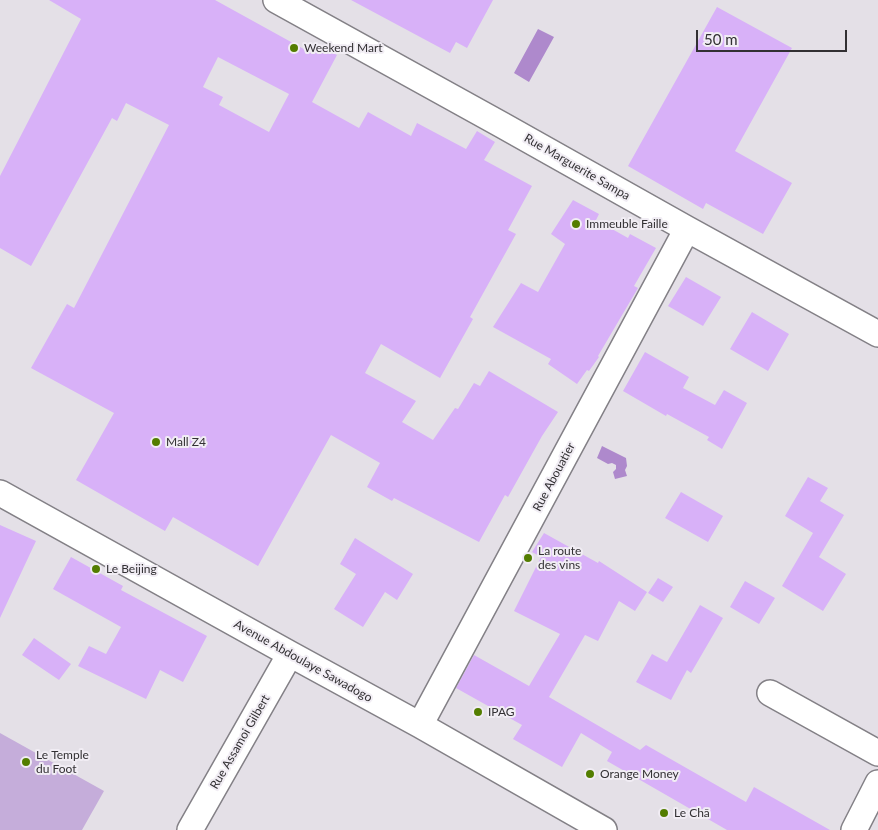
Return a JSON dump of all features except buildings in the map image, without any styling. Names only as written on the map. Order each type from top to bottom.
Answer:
[{"type":"street","name":"Rue Marguerite Sampa","points":[[276,0],[878,334]]},
{"type":"street","name":"Rue Abouatier","points":[[420,725],[687,229]]},
{"type":"street","name":"Avenue Abdoulaye Sawadogo","points":[[0,493],[420,725],[604,830]]},
{"type":"street","name":"Rue Assamoi Gilbert","points":[[190,830],[290,654]]},
{"type":"street","points":[[770,693],[878,754]]},
{"type":"street","points":[[854,830],[878,783]]},
{"type":"shaded area","points":[[538,29],[554,37],[529,82],[514,73]]},
{"type":"shaded area","points":[[602,446],[626,458],[627,466],[625,470],[627,476],[615,479],[613,472],[616,469],[616,465],[608,464],[597,458]]},
{"type":"shaded area","name":"Le Temple du Foot","points":[[0,733],[104,791],[82,830],[0,830]]},
{"type":"place","name":"Weekend Mart","points":[[294,48]]},
{"type":"place","name":"Immeuble Faille","points":[[576,224]]},
{"type":"place","name":"Mall Z4","points":[[156,442]]},
{"type":"place","name":"La route des vins","points":[[528,558]]},
{"type":"place","name":"Le Beijing","points":[[96,569]]},
{"type":"place","name":"IPAG","points":[[478,712]]},
{"type":"place","name":"Le Temple du Foot","points":[[26,762]]},
{"type":"place","name":"Orange Money","points":[[590,774]]},
{"type":"place","name":"Le Chā","points":[[664,813]]}]
